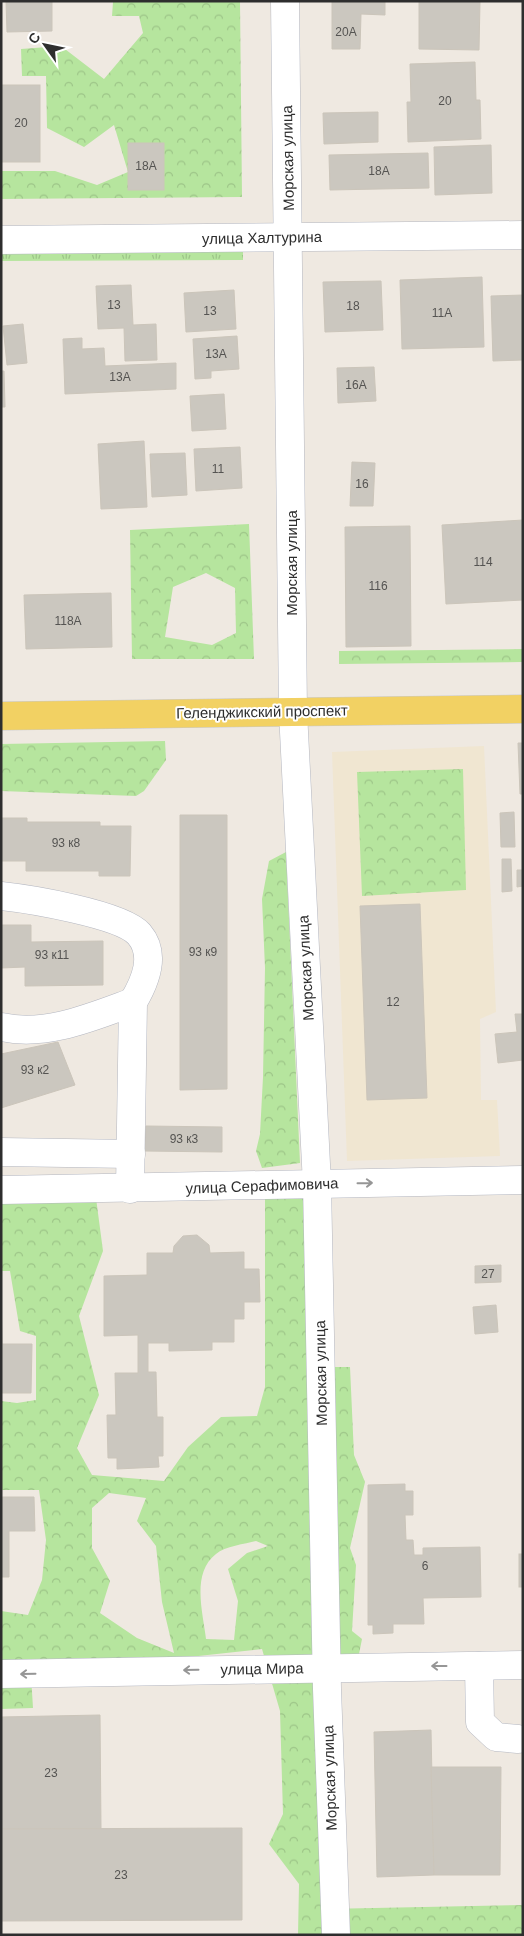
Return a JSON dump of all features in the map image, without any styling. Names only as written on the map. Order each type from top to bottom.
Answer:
[{"type":"main road","name":"Геленджикский проспект","points":[[1,716],[523,709]]},
{"type":"street","name":"Морская улица","points":[[285,1],[293,712],[317,1184],[327,1668],[336,1935]]},
{"type":"street","name":"улица Халтурина","points":[[1,240],[523,235]]},
{"type":"street","points":[[1,896],[42,901],[116,921],[138,933],[148,954],[146,980],[133,1002],[130,1189]]},
{"type":"street","points":[[1,1028],[18,1031],[75,1023],[133,1002]]},
{"type":"street","points":[[1,1152],[131,1154]]},
{"type":"street","name":"улица Серафимовича","points":[[1,1190],[523,1180]]},
{"type":"street","name":"улица Мира","points":[[1,1674],[523,1665]]},
{"type":"street","points":[[479,1666],[480,1722],[496,1737],[518,1739]]},
{"type":"shaded area","points":[[484,746],[496,1012],[480,1019],[481,1100],[497,1100],[500,1156],[347,1161],[332,752]]},
{"type":"green space","points":[[240,1],[242,197],[1,199],[1,171],[55,171],[97,185],[128,172],[114,125],[84,147],[47,128],[46,76],[22,76],[21,49],[61,46],[104,79],[143,33],[139,16],[112,16],[113,2]]},
{"type":"green space","points":[[243,248],[243,260],[1,261],[1,249]]},
{"type":"green space","points":[[249,524],[254,659],[132,659],[130,530]],"holes":[[[206,573],[235,588],[236,633],[212,645],[165,637],[173,587]]]},
{"type":"green space","points":[[523,649],[523,662],[339,664],[339,651]]},
{"type":"green space","points":[[165,741],[166,760],[144,791],[136,796],[1,791],[1,744]]},
{"type":"green space","points":[[463,769],[466,890],[362,896],[357,772]]},
{"type":"green space","points":[[286,852],[300,1163],[262,1168],[256,1151],[260,1134],[263,1077],[265,968],[262,899],[269,861]]},
{"type":"green space","points":[[305,1193],[324,1909],[523,1905],[523,1935],[298,1935],[299,1884],[269,1844],[283,1814],[280,1711],[262,1649],[180,1658],[30,1659],[33,1708],[1,1709],[1,1611],[28,1615],[42,1580],[46,1540],[39,1490],[1,1490],[1,1401],[17,1403],[36,1400],[36,1336],[20,1331],[10,1271],[1,1271],[1,1199],[96,1198],[103,1251],[79,1316],[99,1395],[77,1448],[92,1475],[164,1481],[188,1447],[221,1417],[257,1416],[265,1387],[265,1198]],"holes":[[[109,1493],[146,1498],[137,1521],[156,1546],[162,1602],[174,1653],[137,1638],[100,1613],[110,1581],[92,1548],[92,1508]],[[256,1541],[268,1546],[247,1553],[228,1569],[238,1601],[234,1640],[206,1639],[200,1594],[203,1572],[208,1562],[224,1549]]]},
{"type":"green space","points":[[326,1367],[350,1367],[354,1455],[365,1482],[350,1548],[356,1565],[352,1631],[362,1639],[358,1659],[335,1659]]},
{"type":"building","points":[[6,1],[52,1],[52,31],[7,32]]},
{"type":"building","points":[[332,1],[385,1],[385,15],[361,14],[360,49],[332,49]]},
{"type":"building","points":[[419,1],[480,1],[479,50],[419,49]]},
{"type":"building","points":[[475,62],[476,100],[480,100],[481,139],[408,142],[407,102],[411,102],[410,64]]},
{"type":"building","points":[[1,85],[40,85],[40,162],[1,162]]},
{"type":"building","points":[[378,112],[378,142],[324,144],[323,113]]},
{"type":"building","points":[[128,143],[164,143],[164,190],[128,190]]},
{"type":"building","points":[[491,145],[492,193],[435,195],[434,147]]},
{"type":"building","points":[[428,153],[429,188],[330,190],[329,155]]},
{"type":"building","points":[[482,277],[484,347],[402,349],[400,280]]},
{"type":"building","points":[[381,281],[383,330],[325,332],[323,282]]},
{"type":"building","points":[[131,285],[133,325],[156,324],[157,360],[125,361],[124,328],[98,329],[96,286]]},
{"type":"building","points":[[234,290],[236,329],[186,332],[184,293]]},
{"type":"building","points":[[523,295],[523,360],[493,361],[491,296]]},
{"type":"building","points":[[23,324],[27,363],[7,365],[3,326]]},
{"type":"building","points":[[237,336],[239,369],[211,371],[211,378],[195,379],[193,339]]},
{"type":"building","points":[[82,338],[82,349],[104,348],[105,366],[176,363],[176,389],[65,394],[63,339]]},
{"type":"building","points":[[374,367],[376,401],[338,403],[337,368]]},
{"type":"building","points":[[1,371],[4,371],[5,407],[1,407]]},
{"type":"building","points":[[224,394],[226,429],[192,431],[190,396]]},
{"type":"building","points":[[144,441],[147,507],[101,509],[98,444]]},
{"type":"building","points":[[240,447],[242,488],[196,491],[194,449]]},
{"type":"building","points":[[185,453],[187,495],[152,497],[150,454]]},
{"type":"building","points":[[352,462],[375,463],[373,506],[350,506]]},
{"type":"building","points":[[523,520],[523,600],[446,604],[442,525]]},
{"type":"building","points":[[410,526],[411,646],[346,647],[345,527]]},
{"type":"building","points":[[111,593],[112,647],[26,649],[24,595]]},
{"type":"building","points":[[518,743],[523,743],[523,794],[520,794]]},
{"type":"building","points":[[514,812],[515,847],[501,847],[500,813]]},
{"type":"building","points":[[180,815],[227,815],[227,1089],[180,1090]]},
{"type":"building","points":[[1,818],[27,818],[27,822],[100,822],[100,826],[131,826],[130,876],[99,876],[99,871],[26,871],[26,861],[1,861]]},
{"type":"building","points":[[502,859],[511,859],[512,891],[502,892]]},
{"type":"building","points":[[517,870],[523,870],[523,886],[517,887]]},
{"type":"building","points":[[420,904],[427,1098],[367,1100],[360,906]]},
{"type":"building","points":[[1,925],[31,925],[31,942],[103,941],[103,985],[25,986],[25,967],[1,968]]},
{"type":"building","points":[[515,1014],[523,1014],[523,1060],[498,1063],[495,1034],[517,1032]]},
{"type":"building","points":[[58,1042],[75,1085],[1,1108],[1,1054]]},
{"type":"building","points":[[146,1126],[222,1127],[222,1152],[145,1151]]},
{"type":"building","points":[[197,1235],[209,1245],[210,1253],[244,1252],[244,1269],[259,1269],[260,1302],[244,1302],[244,1319],[234,1319],[234,1342],[212,1342],[212,1350],[169,1351],[169,1343],[148,1343],[148,1372],[156,1372],[157,1417],[163,1417],[163,1456],[158,1456],[159,1467],[117,1469],[117,1458],[108,1458],[107,1415],[116,1415],[115,1373],[138,1373],[138,1335],[104,1336],[104,1276],[147,1275],[147,1253],[173,1253],[174,1246],[183,1236]]},
{"type":"building","points":[[501,1265],[501,1282],[475,1283],[475,1266]]},
{"type":"building","points":[[1,1292],[2,1344],[32,1344],[31,1393],[1,1393]]},
{"type":"building","points":[[496,1305],[498,1332],[475,1334],[473,1307]]},
{"type":"building","points":[[405,1484],[405,1491],[413,1491],[413,1515],[405,1515],[406,1540],[413,1540],[414,1555],[423,1555],[423,1548],[480,1547],[481,1597],[423,1598],[424,1624],[393,1624],[393,1633],[373,1634],[373,1625],[368,1625],[368,1485]]},
{"type":"building","points":[[1,1497],[34,1497],[35,1531],[9,1531],[9,1577],[1,1577]]},
{"type":"building","points":[[519,1554],[523,1554],[523,1587],[519,1587]]},
{"type":"building","points":[[100,1715],[101,1829],[1,1829],[1,1717]]},
{"type":"building","points":[[431,1730],[434,1875],[377,1877],[374,1732]]},
{"type":"building","points":[[431,1767],[501,1767],[500,1875],[434,1875]]},
{"type":"building","points":[[242,1828],[242,1920],[1,1921],[1,1829]]}]
